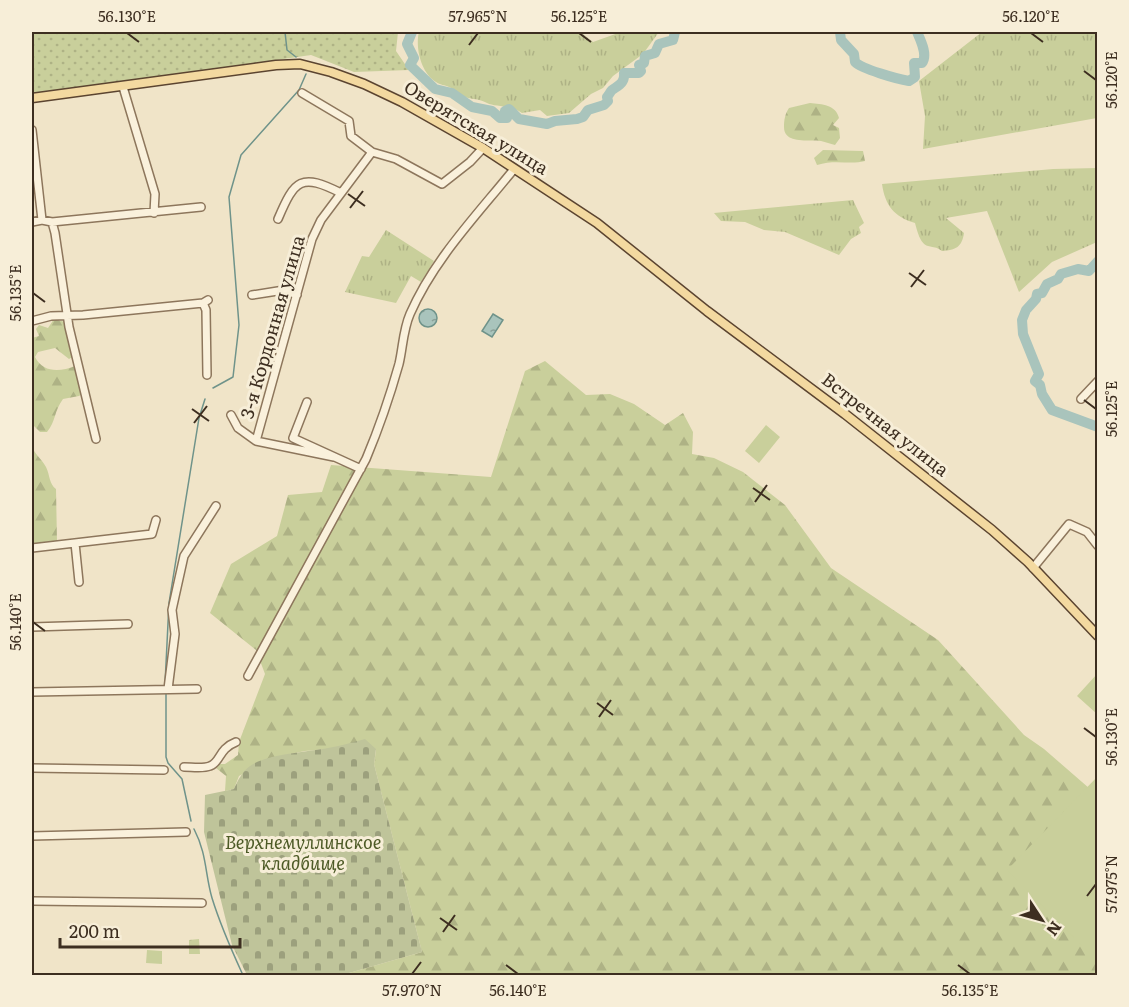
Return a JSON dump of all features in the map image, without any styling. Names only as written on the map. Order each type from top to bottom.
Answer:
[{"type":"main road","name":"Оверятская улица","points":[[32,98],[276,65],[300,64],[331,72],[374,89],[437,120],[595,222],[638,256]]},
{"type":"main road","name":"Встречная улица","points":[[638,256],[707,311],[802,380],[970,512],[1033,568],[1098,636]]},
{"type":"street","points":[[123,87],[155,194],[154,213]]},
{"type":"street","points":[[302,93],[349,121],[351,136],[372,152],[396,159],[442,184],[470,162],[483,148]]},
{"type":"street","points":[[32,130],[42,220]]},
{"type":"street","name":"3-я Кордонная улица","points":[[256,441],[312,239],[321,220],[372,152]]},
{"type":"street","points":[[248,676],[346,493],[354,483],[380,427],[399,363],[406,323],[414,307],[453,244],[514,169]]},
{"type":"street","name":"3-я Кордонная улица","points":[[278,219],[288,196],[298,184],[309,180],[341,193]]},
{"type":"street","points":[[32,222],[154,213],[201,207]]},
{"type":"street","points":[[52,222],[69,327],[96,439]]},
{"type":"street","points":[[252,295],[284,291],[297,296]]},
{"type":"street","points":[[32,321],[68,314],[83,315],[206,301],[207,375]]},
{"type":"street","points":[[1081,399],[1098,381]]},
{"type":"street","points":[[308,402],[293,438],[361,469]]},
{"type":"street","points":[[231,415],[238,428],[256,441],[334,457]]},
{"type":"street","points":[[172,689],[175,634],[172,610],[184,556],[216,506]]},
{"type":"street","points":[[32,548],[152,534],[156,520]]},
{"type":"street","points":[[1033,568],[1069,524],[1087,532],[1098,546]]},
{"type":"street","points":[[75,543],[79,582]]},
{"type":"street","points":[[32,627],[128,624]]},
{"type":"street","points":[[32,692],[197,688]]},
{"type":"street","points":[[184,767],[210,766],[216,762],[226,746],[236,742]]},
{"type":"street","points":[[32,768],[164,770]]},
{"type":"street","points":[[32,836],[186,832]]},
{"type":"street","points":[[32,901],[202,903]]},
{"type":"green space","points":[[32,32],[398,32],[396,51],[409,70],[354,72],[311,55],[32,95]]},
{"type":"green space","points":[[419,32],[584,32],[583,34],[593,42],[621,32],[659,32],[643,54],[613,76],[603,88],[591,94],[569,113],[547,116],[540,110],[522,113],[465,97],[439,84],[426,72],[420,59]]},
{"type":"green space","points":[[982,32],[1097,32],[1097,118],[923,149],[925,116],[919,81]]},
{"type":"green space","points":[[810,103],[828,106],[835,110],[839,118],[833,125],[839,128],[840,138],[835,145],[821,141],[793,139],[785,133],[785,119],[789,108]]},
{"type":"green space","points":[[823,150],[863,151],[865,161],[830,162],[817,165],[814,158]]},
{"type":"green space","points":[[1097,168],[1097,242],[1052,262],[1019,292],[987,211],[946,218],[964,233],[962,242],[957,247],[942,251],[925,245],[915,223],[896,214],[885,198],[882,184],[1053,169]]},
{"type":"green space","points":[[853,200],[864,223],[859,227],[861,233],[851,239],[839,255],[785,232],[764,230],[745,222],[721,221],[714,213]]},
{"type":"green space","points":[[386,230],[434,261],[421,282],[411,276],[396,303],[345,292],[362,256],[369,257]]},
{"type":"green space","points":[[54,319],[65,322],[74,356],[69,359],[55,348],[38,352],[35,357],[43,366],[52,370],[75,366],[82,394],[63,399],[50,428],[47,432],[40,432],[32,424],[32,338],[39,336],[36,329],[39,325],[48,328]]},
{"type":"green space","points":[[545,361],[586,395],[610,394],[634,404],[665,425],[683,413],[693,432],[692,454],[714,458],[743,472],[785,505],[831,568],[938,640],[1024,735],[1044,749],[1097,795],[1097,975],[342,975],[422,952],[374,764],[376,750],[327,749],[271,758],[239,776],[234,789],[225,791],[226,776],[216,768],[219,764],[225,764],[238,755],[239,742],[265,674],[256,650],[210,613],[231,564],[277,536],[288,495],[322,492],[331,465],[491,477],[525,371]]},
{"type":"green space","points":[[766,425],[780,437],[759,463],[745,451]]},
{"type":"green space","points":[[32,446],[46,467],[56,489],[57,542],[32,546]]},
{"type":"green space","points":[[1098,675],[1097,714],[1077,696]]},
{"type":"green space","name":"Верхнемуллинское кладбище","points":[[365,739],[376,749],[374,764],[422,952],[342,975],[247,975],[232,945],[204,832],[205,795],[234,789],[240,776],[257,762]]},
{"type":"green space","points":[[1097,777],[1097,961],[1007,870]]},
{"type":"green space","points":[[199,939],[200,954],[189,954],[189,940]]},
{"type":"green space","points":[[147,950],[162,951],[162,964],[146,963]]},
{"type":"water","points":[[428,309],[434,312],[437,318],[434,324],[428,327],[422,324],[419,318],[422,312]]},
{"type":"water","points":[[493,314],[503,320],[492,337],[482,331]]},
{"type":"waterway","points":[[285,32],[287,50],[296,57]]},
{"type":"waterway","points":[[412,32],[407,44],[414,58],[410,65],[435,89],[452,93],[472,107],[492,111],[500,118],[507,118],[505,111],[509,109],[519,119],[547,124],[577,119],[583,117],[588,110],[604,105],[611,91],[622,81],[624,73],[639,73],[641,71],[639,65],[644,63],[645,56],[655,53],[659,44],[673,40],[675,32]]},
{"type":"waterway","points":[[840,32],[841,40],[854,54],[855,62],[859,65],[909,81],[915,77],[914,63],[922,63],[924,60],[923,48],[917,32]]},
{"type":"waterway","points":[[213,388],[233,377],[239,325],[229,197],[241,155],[299,90],[306,74]]},
{"type":"waterway","points":[[1098,261],[1089,271],[1078,269],[1061,274],[1058,279],[1047,284],[1042,293],[1037,294],[1022,320],[1023,334],[1039,374],[1035,381],[1040,385],[1042,394],[1052,410],[1098,427]]},
{"type":"waterway","points":[[165,684],[169,603],[199,418],[205,399]]},
{"type":"waterway","points":[[166,692],[166,757],[168,763],[182,779],[191,821]]},
{"type":"waterway","points":[[194,829],[201,847],[215,908],[242,973]]}]
